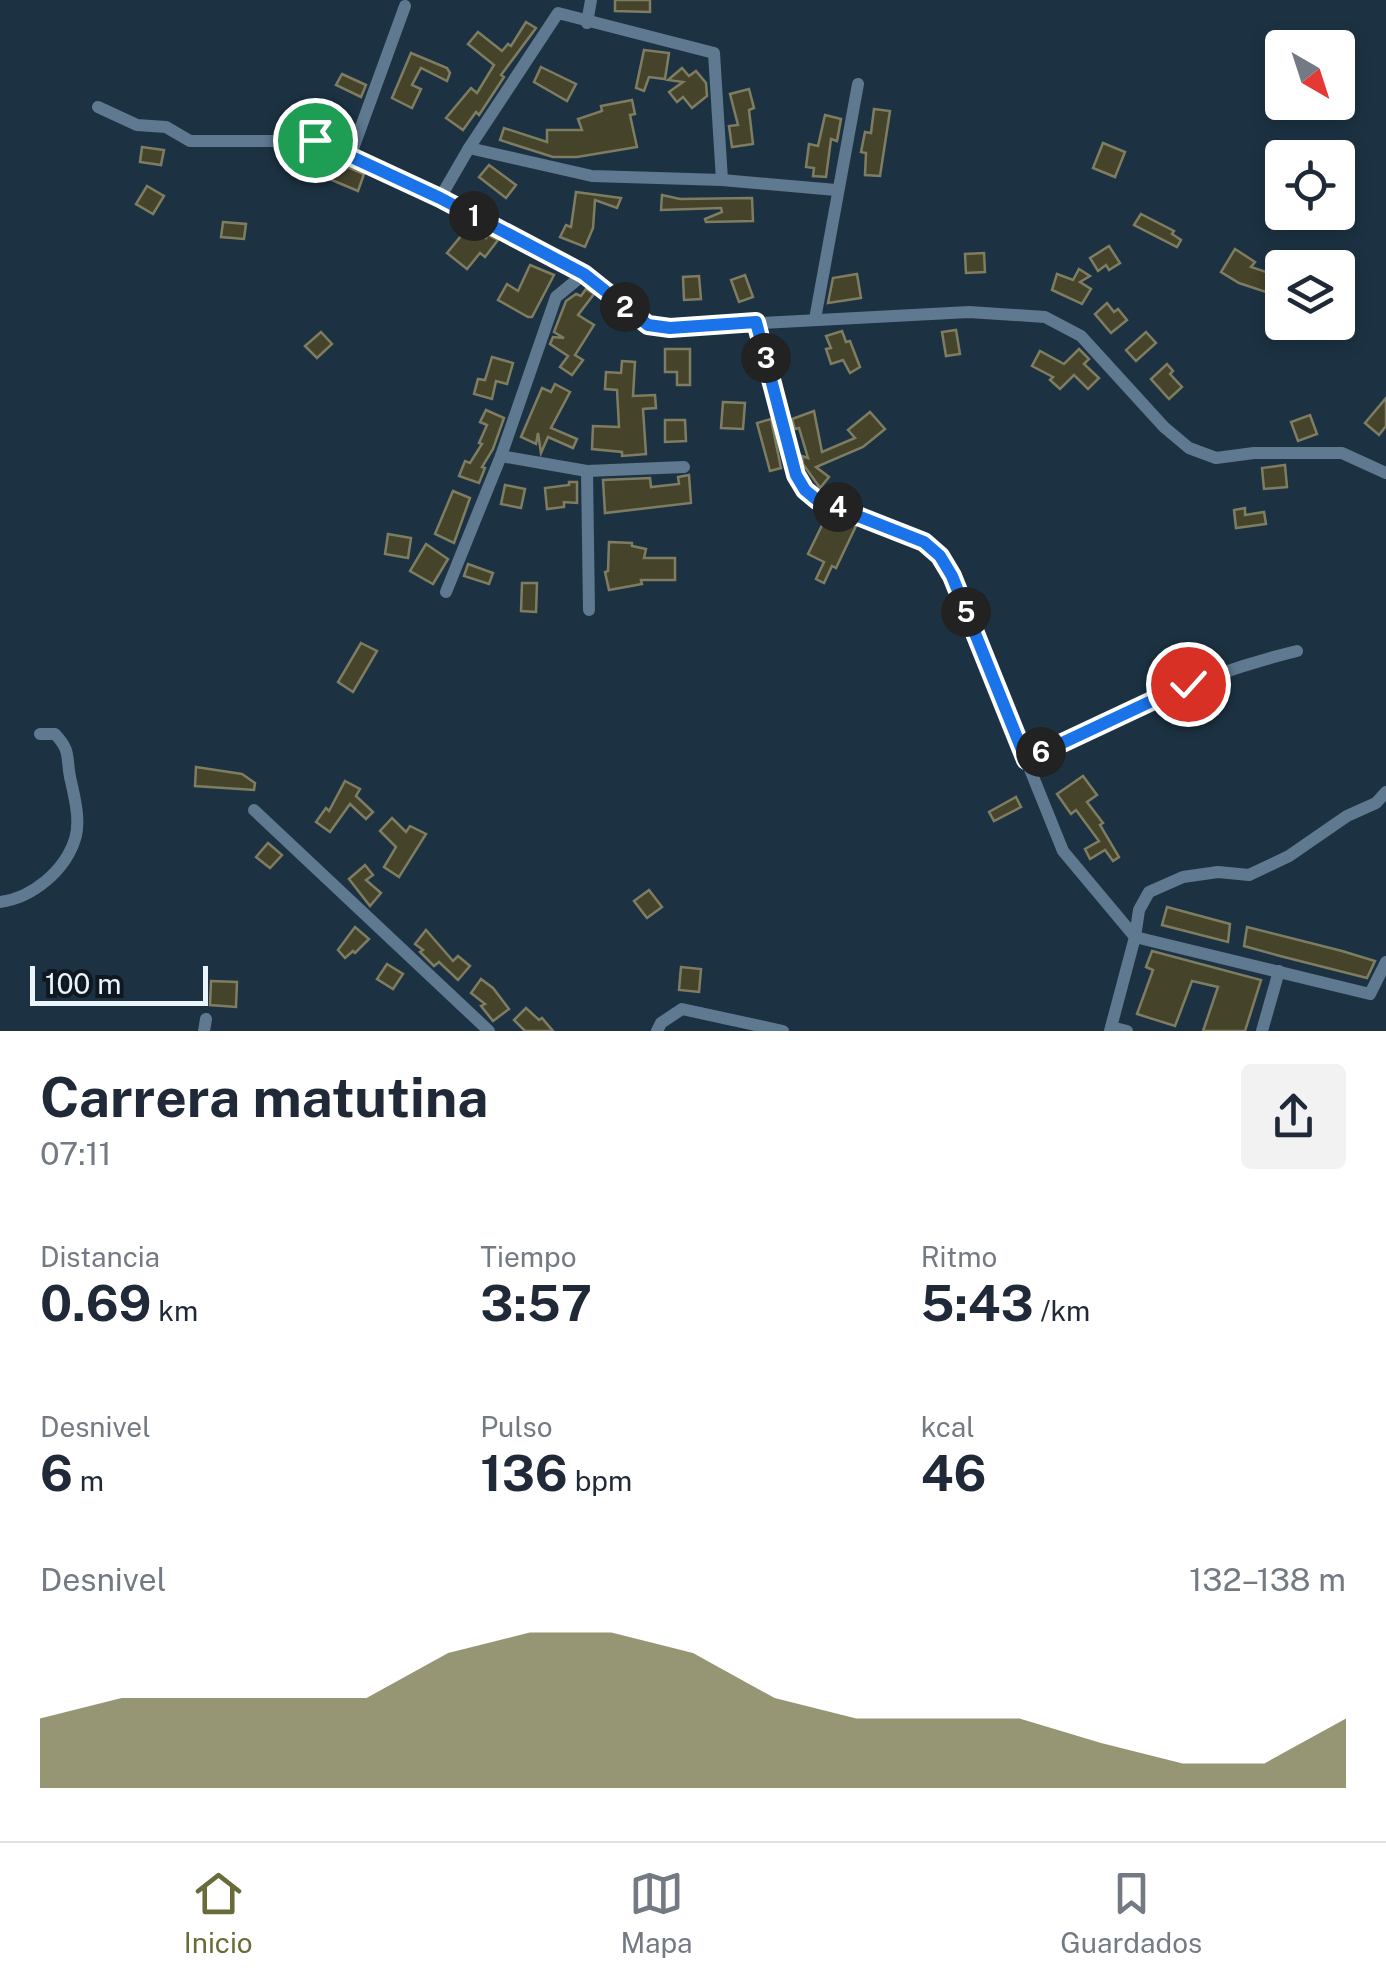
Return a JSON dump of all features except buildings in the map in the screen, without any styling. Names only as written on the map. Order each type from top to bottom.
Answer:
[{"type":"street","points":[[587,22],[591,0]]},
{"type":"street","points":[[350,157],[404,6]]},
{"type":"street","points":[[440,198],[558,13],[714,53],[722,180]]},
{"type":"street","points":[[815,319],[858,84]]},
{"type":"street","points":[[98,107],[137,125],[166,127],[190,141],[315,140],[440,198],[584,274],[648,325],[670,328],[969,312],[1045,317],[1081,336],[1164,428],[1189,448],[1216,458],[1254,453],[1342,453],[1386,474]]},
{"type":"street","points":[[469,148],[592,176],[722,180],[836,190]]},
{"type":"street","points":[[446,592],[501,456],[556,296],[584,274]]},
{"type":"street","points":[[756,322],[796,475],[805,490],[817,500],[924,542],[940,556],[952,576],[1063,851],[1135,937],[1370,994],[1386,962]]},
{"type":"street","points":[[501,456],[588,471],[684,467]]},
{"type":"street","points":[[588,471],[590,610]]},
{"type":"street","points":[[1026,760],[1188,684],[1297,650]]},
{"type":"street","points":[[0,902],[21,899],[60,868],[76,838],[68,747],[55,734],[40,734]]},
{"type":"street","points":[[1126,1031],[1110,1029],[1139,910],[1150,892],[1183,877],[1218,872],[1250,874],[1289,856],[1386,792]]},
{"type":"street","points":[[254,810],[489,1031]]},
{"type":"street","points":[[1262,1031],[1278,972]]},
{"type":"street","points":[[656,1031],[682,1009],[741,1026],[783,1031]]},
{"type":"route","points":[[315,140],[440,198],[584,274],[648,325],[670,328],[756,322],[796,475],[805,490],[817,500],[924,542],[940,556],[952,576],[1026,760],[1188,684]]}]
